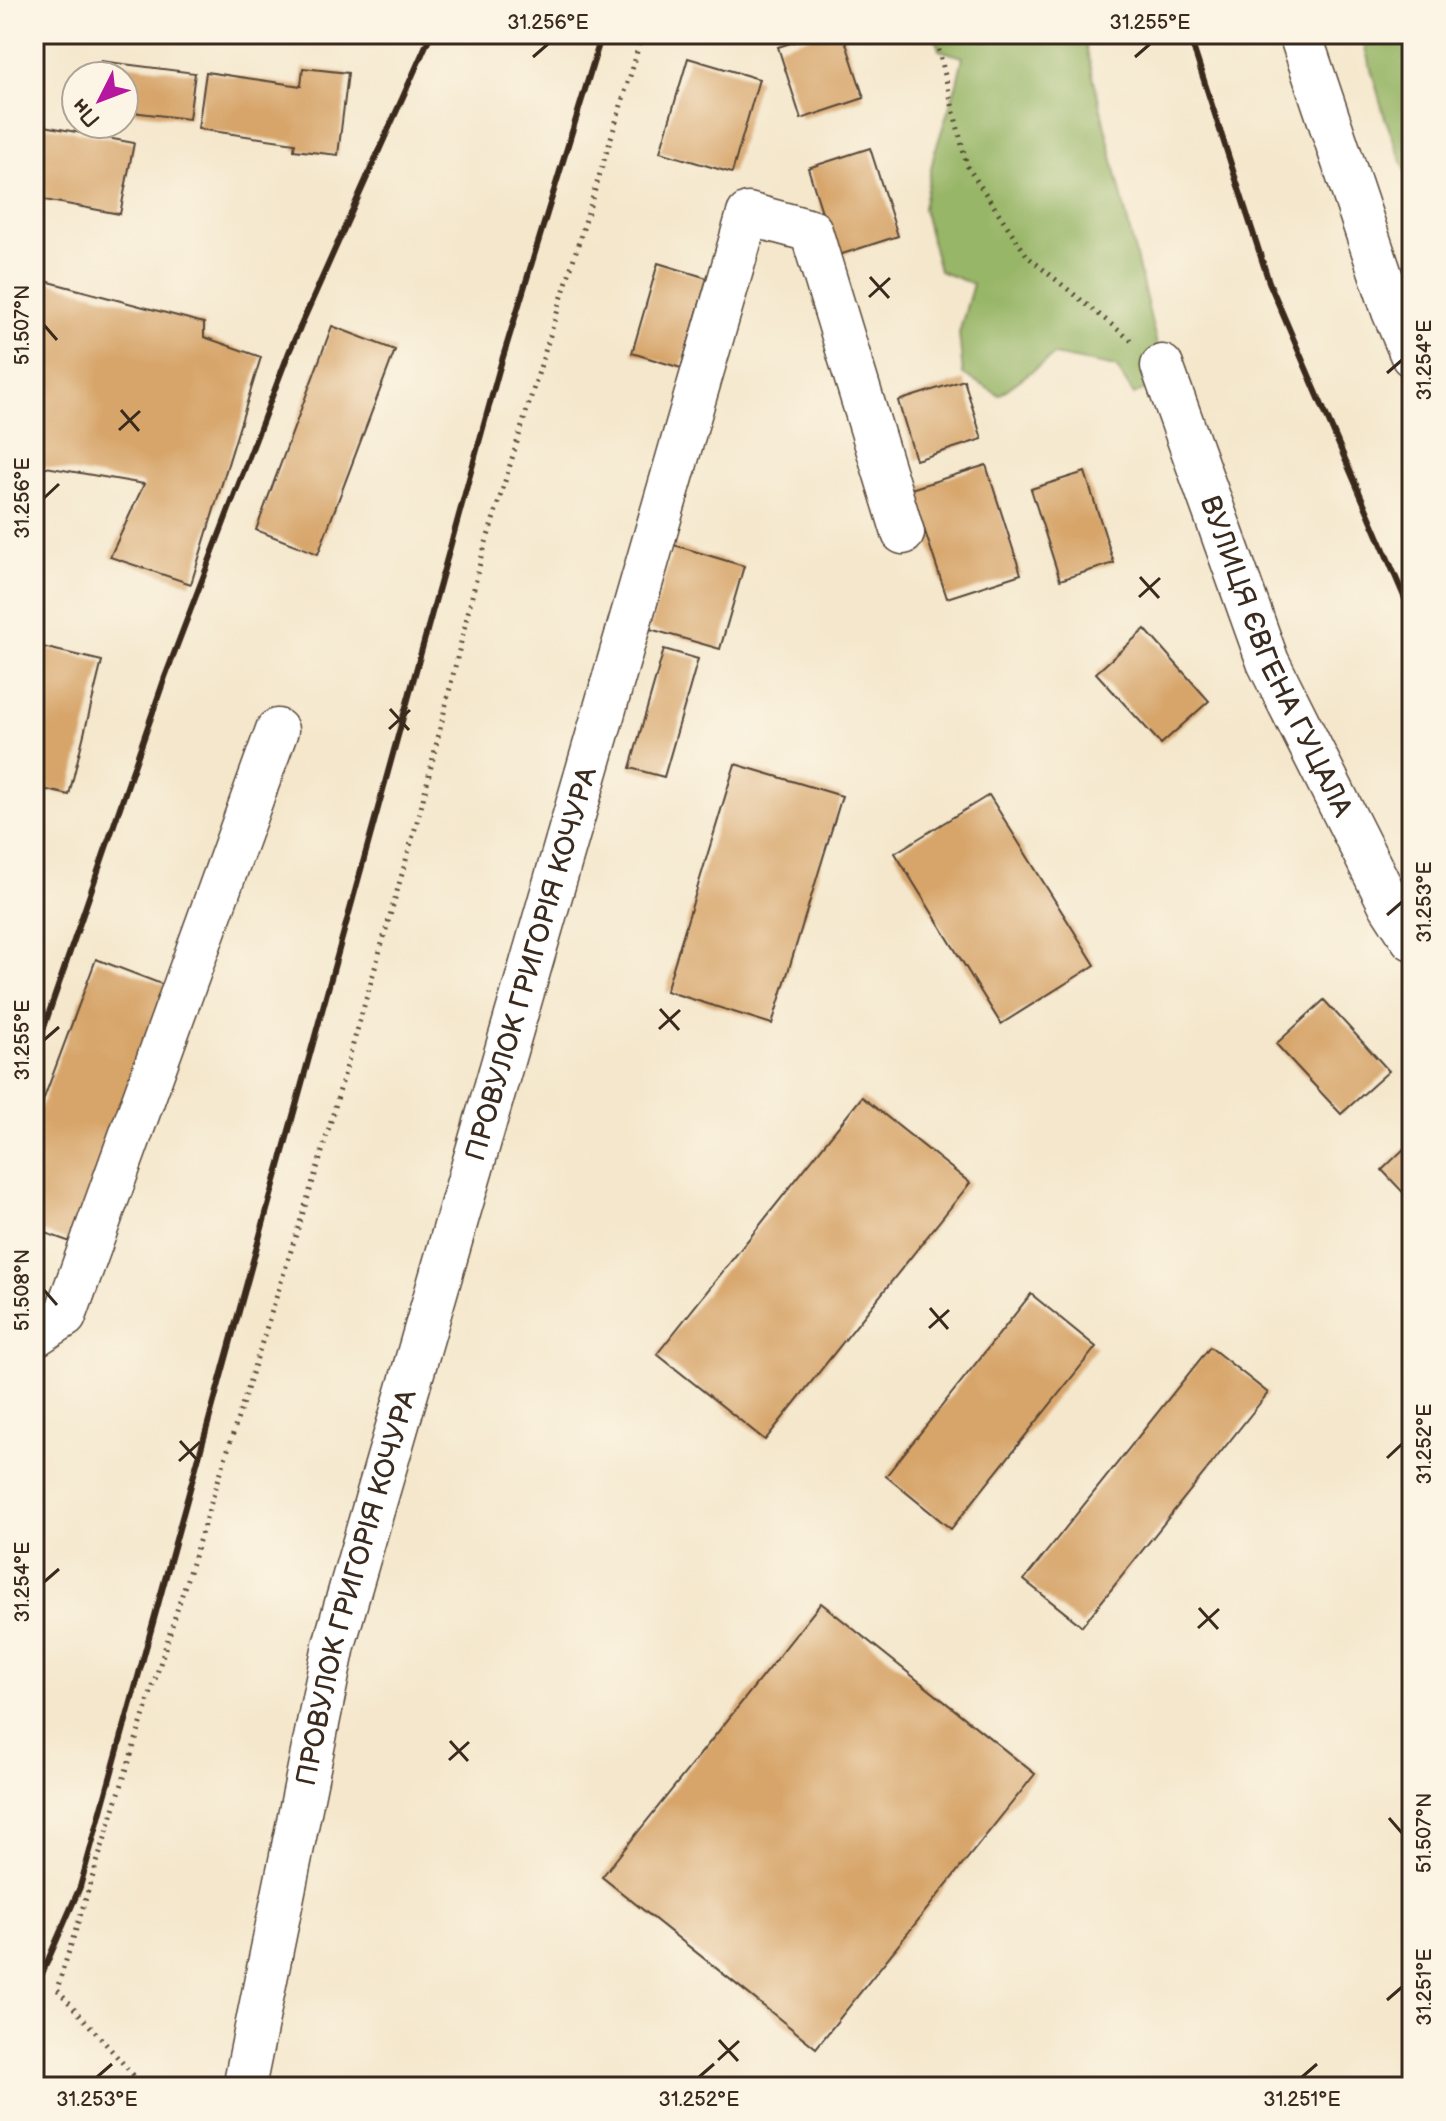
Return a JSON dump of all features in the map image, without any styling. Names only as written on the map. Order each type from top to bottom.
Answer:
[{"type":"street","points":[[1300,34],[1393,311],[1412,356]]},
{"type":"street","name":"ПРОВУЛОК ГРИГОРІЯ КОЧУРА","points":[[244,2087],[334,1645],[748,214],[811,231],[903,533]]},
{"type":"street","name":"ВУЛИЦЯ ЄВГЕНА ГУЦАЛА","points":[[1162,366],[1268,662],[1390,905],[1412,939]]},
{"type":"street","points":[[34,1336],[65,1316],[277,730]]},
{"type":"path","points":[[144,2087],[57,1989],[320,1159],[421,808],[481,559],[641,34]]},
{"type":"path","points":[[935,34],[967,166],[1028,257],[1162,366]]},
{"type":"green space","points":[[935,34],[1083,34],[1162,366],[1149,387],[1134,395],[1116,367],[1054,355],[999,395],[963,374],[959,333],[973,284],[939,271],[923,208],[934,155],[963,57],[939,50]]},
{"type":"green space","points":[[1361,34],[1412,34],[1412,187],[1385,118]]},
{"type":"building","points":[[819,34],[843,34],[864,98],[801,119],[778,47]]},
{"type":"building","points":[[688,58],[759,79],[732,173],[660,152]]},
{"type":"building","points":[[140,66],[195,73],[189,119],[140,113]]},
{"type":"building","points":[[303,68],[348,73],[338,155],[294,150],[295,143],[198,129],[206,72],[301,86]]},
{"type":"building","points":[[34,124],[60,129],[60,140],[134,143],[120,214],[34,198]]},
{"type":"building","points":[[870,148],[898,236],[836,256],[808,168]]},
{"type":"building","points":[[658,263],[707,278],[681,368],[632,353]]},
{"type":"building","points":[[34,278],[204,323],[204,337],[261,357],[191,584],[110,557],[144,484],[34,465]]},
{"type":"building","points":[[332,326],[395,350],[318,554],[256,530]]},
{"type":"building","points":[[964,380],[982,439],[916,460],[898,401]]},
{"type":"building","points":[[986,465],[1021,574],[947,598],[911,489]]},
{"type":"building","points":[[1085,472],[1114,563],[1060,580],[1031,489]]},
{"type":"building","points":[[674,545],[744,566],[720,649],[650,629]]},
{"type":"building","points":[[1145,629],[1209,701],[1161,744],[1096,673]]},
{"type":"building","points":[[34,645],[102,661],[69,795],[34,787]]},
{"type":"building","points":[[664,649],[698,659],[664,777],[630,768]]},
{"type":"building","points":[[735,764],[842,796],[772,1024],[666,991]]},
{"type":"building","points":[[989,795],[1095,965],[1001,1024],[895,853]]},
{"type":"building","points":[[96,959],[172,988],[76,1244],[34,1229],[34,1125]]},
{"type":"building","points":[[1324,1000],[1389,1071],[1341,1114],[1276,1044]]},
{"type":"building","points":[[862,1097],[970,1183],[765,1440],[657,1354]]},
{"type":"building","points":[[1412,1141],[1412,1202],[1382,1170]]},
{"type":"building","points":[[1031,1294],[1096,1347],[951,1529],[886,1476]]},
{"type":"building","points":[[1210,1347],[1268,1393],[1082,1626],[1024,1580]]},
{"type":"building","points":[[821,1603],[1035,1774],[816,2048],[602,1877]]},
{"type":"railway","points":[[34,1056],[165,677],[289,352],[431,34]]},
{"type":"railway","points":[[34,1992],[80,1887],[499,370],[602,34]]},
{"type":"railway","points":[[1189,34],[1269,282],[1412,615]]}]
